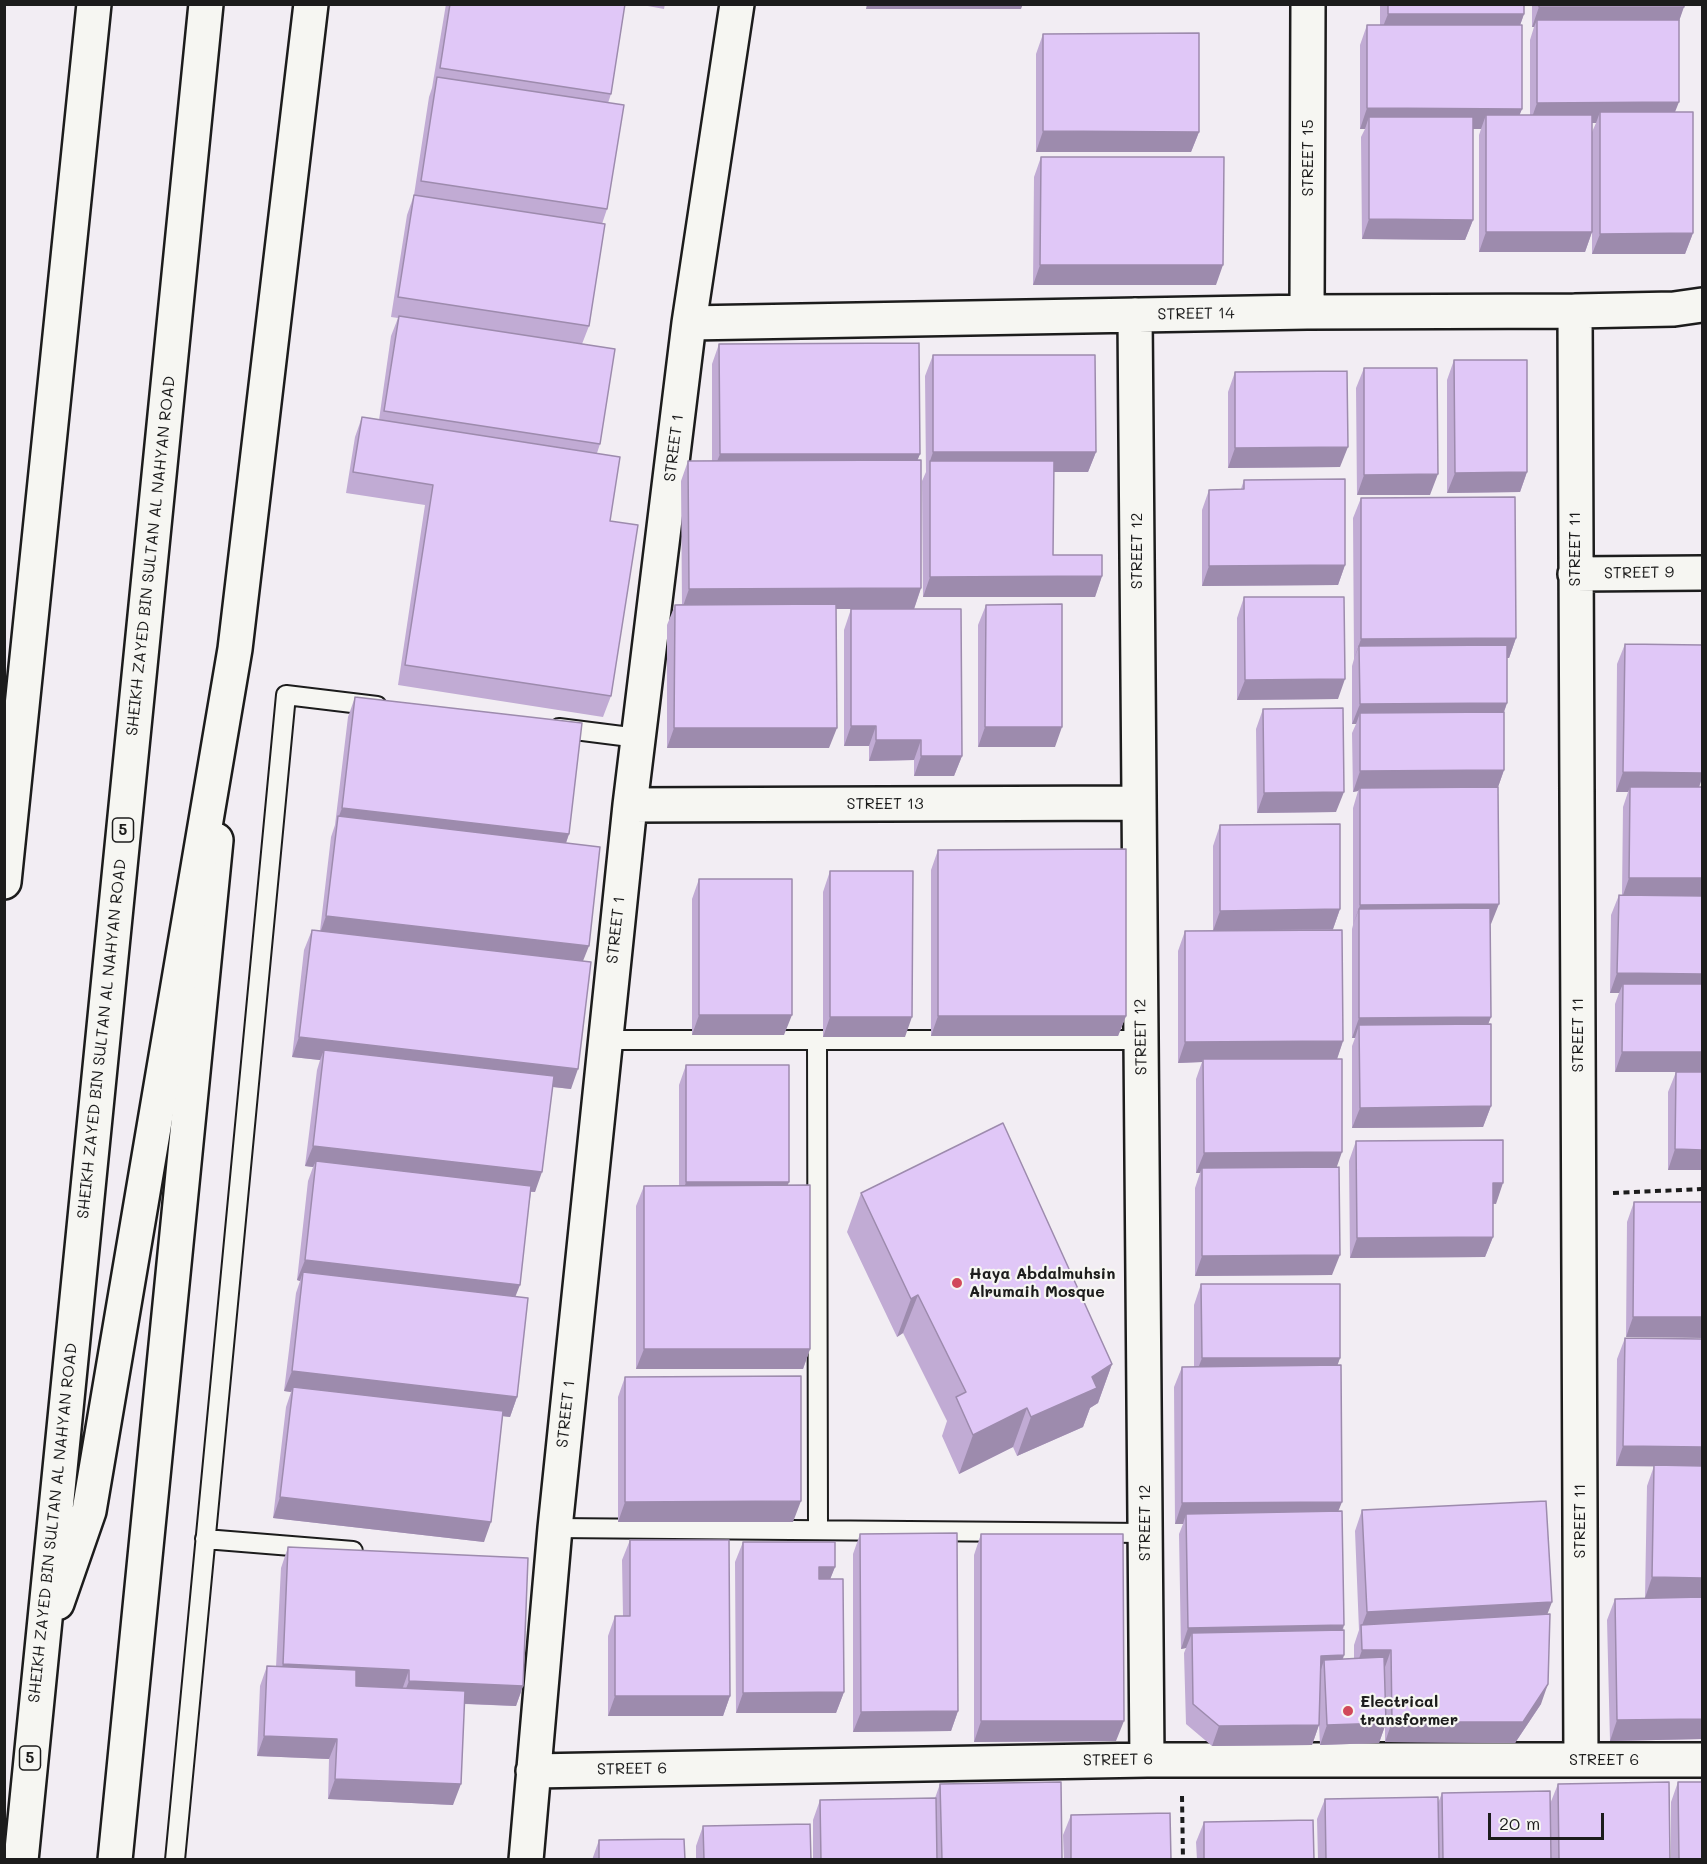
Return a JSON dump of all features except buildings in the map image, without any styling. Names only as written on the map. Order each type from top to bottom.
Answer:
[{"type":"main road","points":[[4,882],[94,4]]},
{"type":"main road","name":"SHEIKH ZAYED BIN SULTAN AL NAHYAN ROAD","points":[[21,1860],[39,1656],[206,4]]},
{"type":"main road","points":[[115,1860],[235,649],[311,4]]},
{"type":"main road","name":"STREET 1","points":[[526,1860],[545,1567],[555,1528],[630,805],[689,323],[737,4]]},
{"type":"main road","name":"STREET 15","points":[[1307,312],[1308,4]]},
{"type":"main road","name":"STREET 14","points":[[689,323],[1307,312],[1575,311],[1674,309],[1702,305]]},
{"type":"main road","name":"STREET 11","points":[[1575,311],[1581,1760]]},
{"type":"main road","name":"STREET 12","points":[[1135,315],[1147,1760]]},
{"type":"main road","name":"STREET 9","points":[[1575,574],[1702,573]]},
{"type":"main road","points":[[39,1656],[88,1511],[235,649]]},
{"type":"main road","name":"STREET 13","points":[[630,805],[1139,803]]},
{"type":"main road","name":"STREET 6","points":[[533,1771],[1147,1760],[1702,1760]]},
{"type":"lane","points":[[175,1860],[286,695],[391,708]]},
{"type":"lane","points":[[544,726],[638,738]]},
{"type":"lane","points":[[604,1040],[1142,1040]]},
{"type":"lane","points":[[817,1040],[818,1530]]},
{"type":"lane","points":[[555,1528],[1145,1533]]},
{"type":"lane","points":[[205,1539],[372,1553]]},
{"type":"path","points":[[1579,1194],[1702,1189]]},
{"type":"path","points":[[1182,1760],[1184,1860]]},
{"type":"place","name":"Haya Abdalmuhsin Alrumaih Mosque","points":[[957,1283]]},
{"type":"place","name":"Electrical transformer","points":[[1348,1711]]}]
